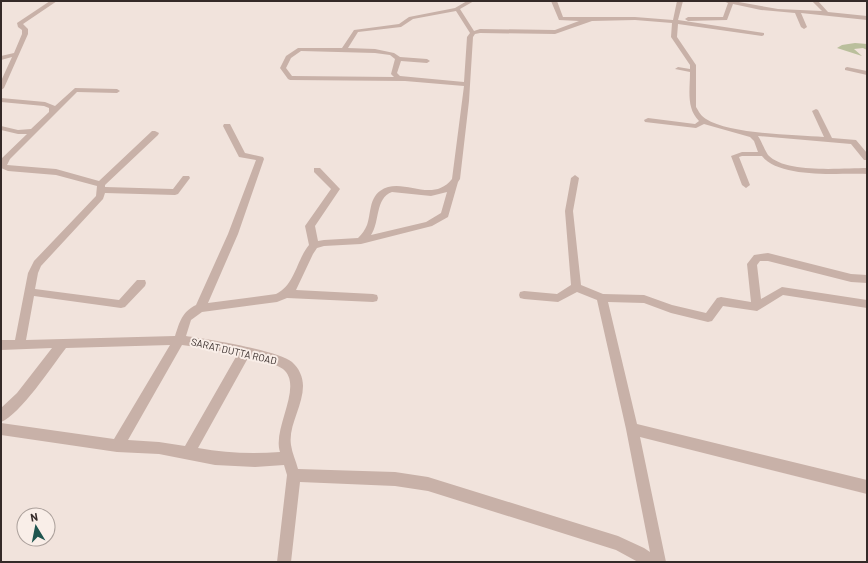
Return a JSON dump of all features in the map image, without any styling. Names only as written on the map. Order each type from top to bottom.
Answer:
[{"type":"street","points":[[1,88],[25,34],[25,29],[20,26],[20,23],[54,1]]},
{"type":"street","points":[[344,50],[356,31],[401,25],[411,18],[457,9],[471,1]]},
{"type":"street","points":[[554,1],[561,20],[592,19],[675,22],[762,34]]},
{"type":"street","points":[[680,1],[675,22],[674,37],[677,44],[690,58],[693,65],[693,107],[694,111],[704,121],[713,125],[749,133],[853,142],[867,158]]},
{"type":"street","points":[[814,1],[826,12]]},
{"type":"street","points":[[675,22],[690,19],[725,19],[728,2],[756,8],[826,12],[867,18]]},
{"type":"street","points":[[457,9],[473,33]]},
{"type":"street","points":[[797,11],[804,27]]},
{"type":"street","points":[[117,446],[179,340],[186,318],[192,312],[200,308],[277,298],[286,294],[292,288],[308,252],[314,246],[324,243],[361,241],[429,224],[445,215],[456,179],[466,101],[470,37],[473,33],[480,31],[564,31],[578,22],[592,19]]},
{"type":"street","points":[[427,61],[398,59],[392,54],[386,52],[300,49],[288,57],[283,68],[290,78],[405,80],[467,84]]},
{"type":"street","points":[[1,58],[17,54]]},
{"type":"street","points":[[398,59],[394,74],[398,78],[405,80]]},
{"type":"street","points":[[678,68],[694,71]]},
{"type":"street","points":[[847,69],[867,72]]},
{"type":"street","points":[[117,91],[75,90],[7,157],[3,162],[3,166],[8,168],[56,172],[101,187],[175,192],[186,178]]},
{"type":"street","points":[[1,100],[45,104],[52,107],[53,112]]},
{"type":"street","points":[[816,111],[829,140]]},
{"type":"street","points":[[648,120],[696,126],[704,121]]},
{"type":"street","points":[[200,308],[233,234],[260,159],[242,155],[227,126]]},
{"type":"street","points":[[1,128],[18,132],[34,131]]},
{"type":"street","points":[[20,344],[37,264],[100,197],[101,187],[156,133]]},
{"type":"street","points":[[749,133],[757,138],[763,154],[770,160],[778,163],[808,170],[867,170]]},
{"type":"street","points":[[746,185],[736,156],[742,154],[763,154]]},
{"type":"street","points":[[314,246],[310,226],[336,190],[318,170]]},
{"type":"street","points":[[575,178],[569,211],[576,288]]},
{"type":"street","points":[[361,241],[370,229],[377,199],[385,191],[397,190],[441,192],[452,187],[456,179]]},
{"type":"street","points":[[757,307],[752,264],[757,258],[768,257],[851,278],[867,279]]},
{"type":"street","points":[[31,292],[121,304],[141,283]]},
{"type":"street","points":[[524,295],[558,298],[576,288]]},
{"type":"street","points":[[576,288],[602,298],[644,299],[671,309],[708,318],[722,301],[757,307],[782,291],[867,304]]},
{"type":"street","points":[[286,294],[373,298]]},
{"type":"street","points":[[602,298],[632,429],[659,562]]},
{"type":"street","name":"SARAT DUTTA ROAD","points":[[1,345],[179,340],[211,344],[272,359],[287,365],[296,376],[297,387],[284,444],[294,475],[284,562]]},
{"type":"street","points":[[1,416],[21,397],[63,343]]},
{"type":"street","points":[[188,453],[245,352]]},
{"type":"street","points":[[1,429],[117,446],[159,448],[215,458],[255,460],[288,458]]},
{"type":"street","points":[[632,429],[867,487]]},
{"type":"street","points":[[294,475],[395,479],[428,484],[618,542],[639,553],[650,562]]},
{"type":"green space","points":[[855,43],[867,44],[867,50],[863,48],[854,49],[862,56],[837,48],[842,45]]}]
